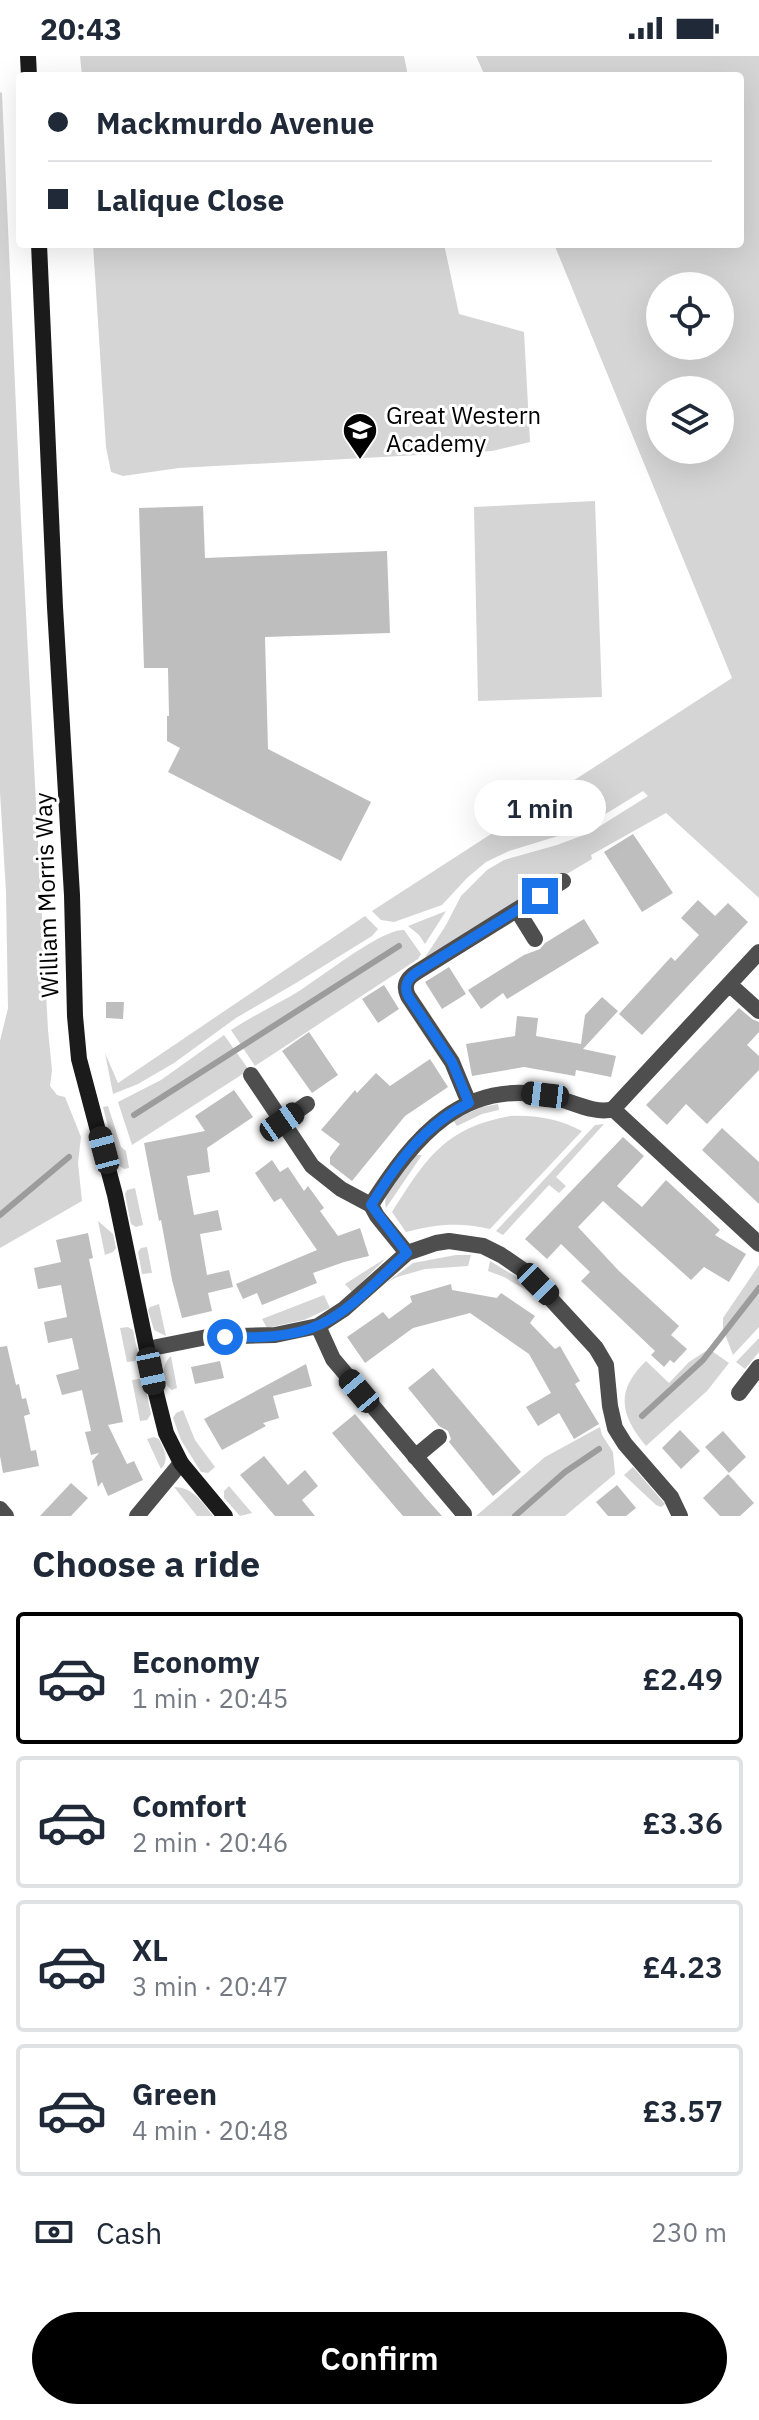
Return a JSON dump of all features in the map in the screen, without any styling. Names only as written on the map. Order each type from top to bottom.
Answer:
[{"type":"street","name":"William Morris Way","points":[[39,248],[79,1059],[115,1195],[166,1433],[181,1463],[225,1516]]},
{"type":"street","points":[[469,1103],[452,1062],[408,996],[405,986],[417,972],[563,881]]},
{"type":"street","points":[[517,910],[535,939]]},
{"type":"street","points":[[371,1205],[401,1159],[417,1141],[435,1124],[469,1103],[501,1094],[527,1093],[555,1097],[601,1111],[613,1109],[759,952]]},
{"type":"street","points":[[729,984],[759,1011]]},
{"type":"street","points":[[251,1075],[312,1166],[341,1189],[371,1205],[407,1253]]},
{"type":"street","points":[[282,1122],[307,1104]]},
{"type":"street","points":[[613,1109],[759,1244]]},
{"type":"street","points":[[147,1349],[207,1337],[275,1335],[318,1326],[344,1309],[407,1253],[436,1243],[460,1241],[495,1251],[526,1272],[596,1348],[606,1365],[615,1428],[671,1497],[680,1516]]},
{"type":"street","points":[[318,1326],[333,1359],[464,1514]]},
{"type":"street","points":[[739,1393],[759,1367]]},
{"type":"street","points":[[415,1457],[439,1437]]},
{"type":"street","points":[[137,1516],[181,1463]]},
{"type":"street","points":[[0,1509],[6,1516]]},
{"type":"shaded area","points":[[80,56],[404,56],[407,72],[82,72]]},
{"type":"shaded area","points":[[476,56],[759,56],[759,898],[666,813],[591,855],[592,859],[424,959],[461,896],[487,870],[504,860],[589,833],[648,796],[643,791],[581,829],[509,851],[486,862],[442,905],[394,922],[381,920],[372,911],[732,678],[556,248],[744,248],[744,72],[483,72]]},
{"type":"shaded area","points":[[0,92],[52,1070],[50,1086],[57,1095],[65,1097],[81,1137],[78,1163],[82,1201],[0,1248],[0,1041],[8,1008],[0,792]]},
{"type":"shaded area","points":[[93,248],[445,248],[459,314],[524,332],[530,442],[492,451],[179,468],[123,476],[111,472],[106,447]]},
{"type":"shaded area","points":[[595,501],[602,697],[478,701],[474,507]]},
{"type":"shaded area","points":[[446,911],[425,944],[408,926]]},
{"type":"shaded area","points":[[365,916],[378,929],[372,936],[236,1018],[174,1063],[138,1084],[113,1094],[105,1053],[118,1083]]},
{"type":"shaded area","points":[[404,930],[421,954],[418,959],[255,1066],[231,1030],[302,989],[364,947],[393,932]]},
{"type":"shaded area","points":[[224,1035],[249,1070],[132,1145],[118,1102],[161,1080]]},
{"type":"shaded area","points":[[498,1104],[499,1110],[457,1126],[453,1120],[482,1107]]},
{"type":"shaded area","points":[[108,1106],[121,1147],[126,1151],[129,1168],[118,1165],[103,1107]]},
{"type":"shaded area","points":[[510,1116],[547,1119],[582,1131],[490,1229],[448,1225],[406,1232],[392,1212],[427,1161],[468,1129]]},
{"type":"shaded area","points":[[604,1124],[556,1177],[566,1186],[559,1193],[549,1185],[503,1235],[496,1231],[595,1125]]},
{"type":"shaded area","points":[[413,1155],[422,1155],[386,1208],[390,1187]]},
{"type":"shaded area","points":[[135,1188],[143,1225],[136,1227],[131,1224],[125,1194],[127,1190]]},
{"type":"shaded area","points":[[98,1221],[113,1234],[116,1248],[105,1255]]},
{"type":"shaded area","points":[[147,1247],[152,1273],[142,1274],[138,1252]]},
{"type":"shaded area","points":[[471,1255],[468,1266],[425,1269],[386,1283],[413,1263]]},
{"type":"shaded area","points":[[386,1258],[352,1292],[345,1284]]},
{"type":"shaded area","points":[[490,1261],[515,1276],[536,1296],[488,1271]]},
{"type":"shaded area","points":[[759,1265],[759,1327],[733,1355],[723,1329],[723,1318]]},
{"type":"shaded area","points":[[324,1295],[330,1308],[304,1320],[267,1328],[262,1319]]},
{"type":"shaded area","points":[[159,1304],[166,1336],[154,1330],[148,1310]]},
{"type":"shaded area","points":[[120,1328],[133,1330],[138,1354],[135,1361],[127,1362]]},
{"type":"shaded area","points":[[759,1338],[759,1352],[745,1369],[736,1362]]},
{"type":"shaded area","points":[[709,1349],[729,1363],[707,1391],[646,1446],[626,1413],[626,1393],[636,1372],[646,1361],[669,1383],[689,1362]]},
{"type":"shaded area","points":[[171,1356],[177,1388],[172,1390],[165,1383],[163,1373]]},
{"type":"shaded area","points":[[132,1380],[144,1381],[151,1414],[147,1420],[140,1421]]},
{"type":"shaded area","points":[[183,1410],[195,1440],[215,1467],[208,1473],[201,1472],[181,1440],[173,1418]]},
{"type":"shaded area","points":[[600,1427],[613,1452],[615,1474],[565,1516],[476,1516],[545,1457]]},
{"type":"shaded area","points":[[147,1439],[159,1439],[165,1454],[161,1469]]},
{"type":"shaded area","points":[[633,1467],[665,1504],[661,1507],[656,1505],[624,1475]]},
{"type":"shaded area","points":[[229,1486],[252,1513],[240,1516],[224,1498],[224,1491]]},
{"type":"shaded area","points":[[174,1487],[192,1492],[213,1516],[197,1516]]},
{"type":"building","points":[[203,506],[205,558],[387,551],[390,633],[265,637],[268,749],[371,802],[341,861],[168,772],[180,748],[167,741],[168,668],[144,668],[139,508]]},
{"type":"building","points":[[633,834],[673,893],[642,912],[604,852]]},
{"type":"building","points":[[698,900],[715,916],[728,903],[748,922],[642,1035],[619,1014],[671,957],[675,961],[699,935],[681,918]]},
{"type":"building","points":[[584,919],[599,943],[507,999],[503,993],[481,1009],[468,990],[524,955],[540,949]]},
{"type":"building","points":[[449,967],[466,994],[442,1009],[425,982]]},
{"type":"building","points":[[384,985],[399,1009],[378,1023],[362,999]]},
{"type":"building","points":[[602,997],[618,1011],[583,1049],[616,1056],[611,1077],[576,1070],[575,1076],[524,1067],[472,1076],[466,1044],[515,1036],[517,1016],[538,1018],[536,1036],[581,1044],[585,1015]]},
{"type":"building","points":[[106,1002],[124,1002],[123,1019],[106,1018]]},
{"type":"building","points":[[739,1008],[759,1022],[759,1032],[747,1045],[759,1056],[759,1070],[707,1124],[686,1104],[667,1125],[646,1105]]},
{"type":"building","points":[[309,1032],[338,1075],[312,1093],[282,1051]]},
{"type":"building","points":[[430,1059],[448,1087],[405,1116],[352,1181],[330,1164],[330,1157],[340,1144],[321,1130],[355,1090],[357,1093],[376,1073],[390,1086]]},
{"type":"building","points":[[234,1090],[253,1117],[207,1148],[210,1172],[187,1176],[194,1215],[218,1210],[222,1230],[200,1234],[207,1275],[229,1270],[233,1287],[208,1293],[212,1311],[182,1318],[144,1143],[205,1131],[195,1116]]},
{"type":"building","points":[[722,1128],[759,1162],[759,1204],[702,1150]]},
{"type":"building","points":[[623,1137],[644,1156],[617,1186],[642,1207],[666,1180],[720,1230],[715,1235],[746,1254],[729,1282],[704,1267],[691,1280],[603,1201],[578,1227],[619,1271],[679,1326],[671,1335],[687,1349],[674,1363],[670,1360],[664,1367],[651,1355],[655,1351],[581,1281],[590,1272],[561,1244],[547,1259],[525,1239]]},
{"type":"building","points":[[272,1160],[280,1172],[288,1167],[304,1191],[308,1186],[324,1208],[320,1211],[338,1236],[360,1228],[369,1256],[313,1273],[317,1283],[262,1305],[257,1293],[243,1299],[236,1284],[317,1250],[281,1198],[274,1202],[255,1173]]},
{"type":"building","points":[[88,1233],[93,1258],[89,1259],[123,1422],[108,1425],[127,1464],[134,1461],[143,1480],[108,1496],[102,1482],[98,1487],[92,1461],[99,1453],[91,1455],[85,1432],[91,1431],[82,1390],[62,1395],[56,1375],[79,1369],[72,1338],[48,1343],[44,1322],[67,1317],[61,1285],[38,1289],[34,1268],[61,1262],[56,1240]]},
{"type":"building","points":[[451,1284],[452,1290],[497,1298],[501,1293],[535,1316],[530,1323],[555,1349],[560,1346],[580,1381],[575,1384],[599,1424],[574,1439],[559,1413],[538,1426],[526,1407],[551,1393],[529,1354],[470,1313],[413,1328],[365,1363],[347,1337],[383,1312],[389,1319],[412,1302],[410,1296]]},
{"type":"building","points":[[7,1346],[16,1385],[19,1384],[22,1399],[26,1398],[30,1414],[24,1416],[31,1451],[36,1450],[39,1466],[3,1473],[0,1456],[0,1347]]},
{"type":"building","points":[[220,1361],[224,1378],[195,1384],[191,1367]]},
{"type":"building","points":[[306,1364],[312,1386],[273,1396],[279,1418],[263,1423],[266,1426],[222,1450],[204,1419]]},
{"type":"building","points":[[433,1368],[521,1472],[493,1496],[449,1442],[448,1431],[439,1426],[408,1388]]},
{"type":"building","points":[[355,1414],[442,1516],[403,1516],[353,1458],[332,1433]]},
{"type":"building","points":[[680,1430],[700,1451],[681,1469],[662,1448]]},
{"type":"building","points":[[723,1431],[746,1457],[729,1473],[705,1447]]},
{"type":"building","points":[[264,1456],[288,1485],[305,1470],[318,1486],[302,1500],[315,1516],[275,1516],[240,1475]]},
{"type":"building","points":[[728,1474],[754,1503],[740,1516],[720,1516],[703,1498]]},
{"type":"building","points":[[71,1483],[88,1498],[71,1516],[40,1516]]},
{"type":"building","points":[[617,1485],[636,1508],[626,1516],[608,1516],[596,1502]]},
{"type":"waterway","points":[[134,1115],[399,946]]},
{"type":"waterway","points":[[0,1215],[69,1157]]},
{"type":"waterway","points":[[642,1416],[703,1360],[759,1288]]},
{"type":"waterway","points":[[515,1516],[565,1472],[599,1449]]},
{"type":"place","name":"Great Western Academy","points":[[360,461]]},
{"type":"route","points":[[225,1337],[275,1335],[318,1326],[344,1309],[407,1253],[371,1205],[401,1159],[417,1141],[435,1124],[469,1103],[452,1062],[408,996],[407,980],[540,896]]}]
